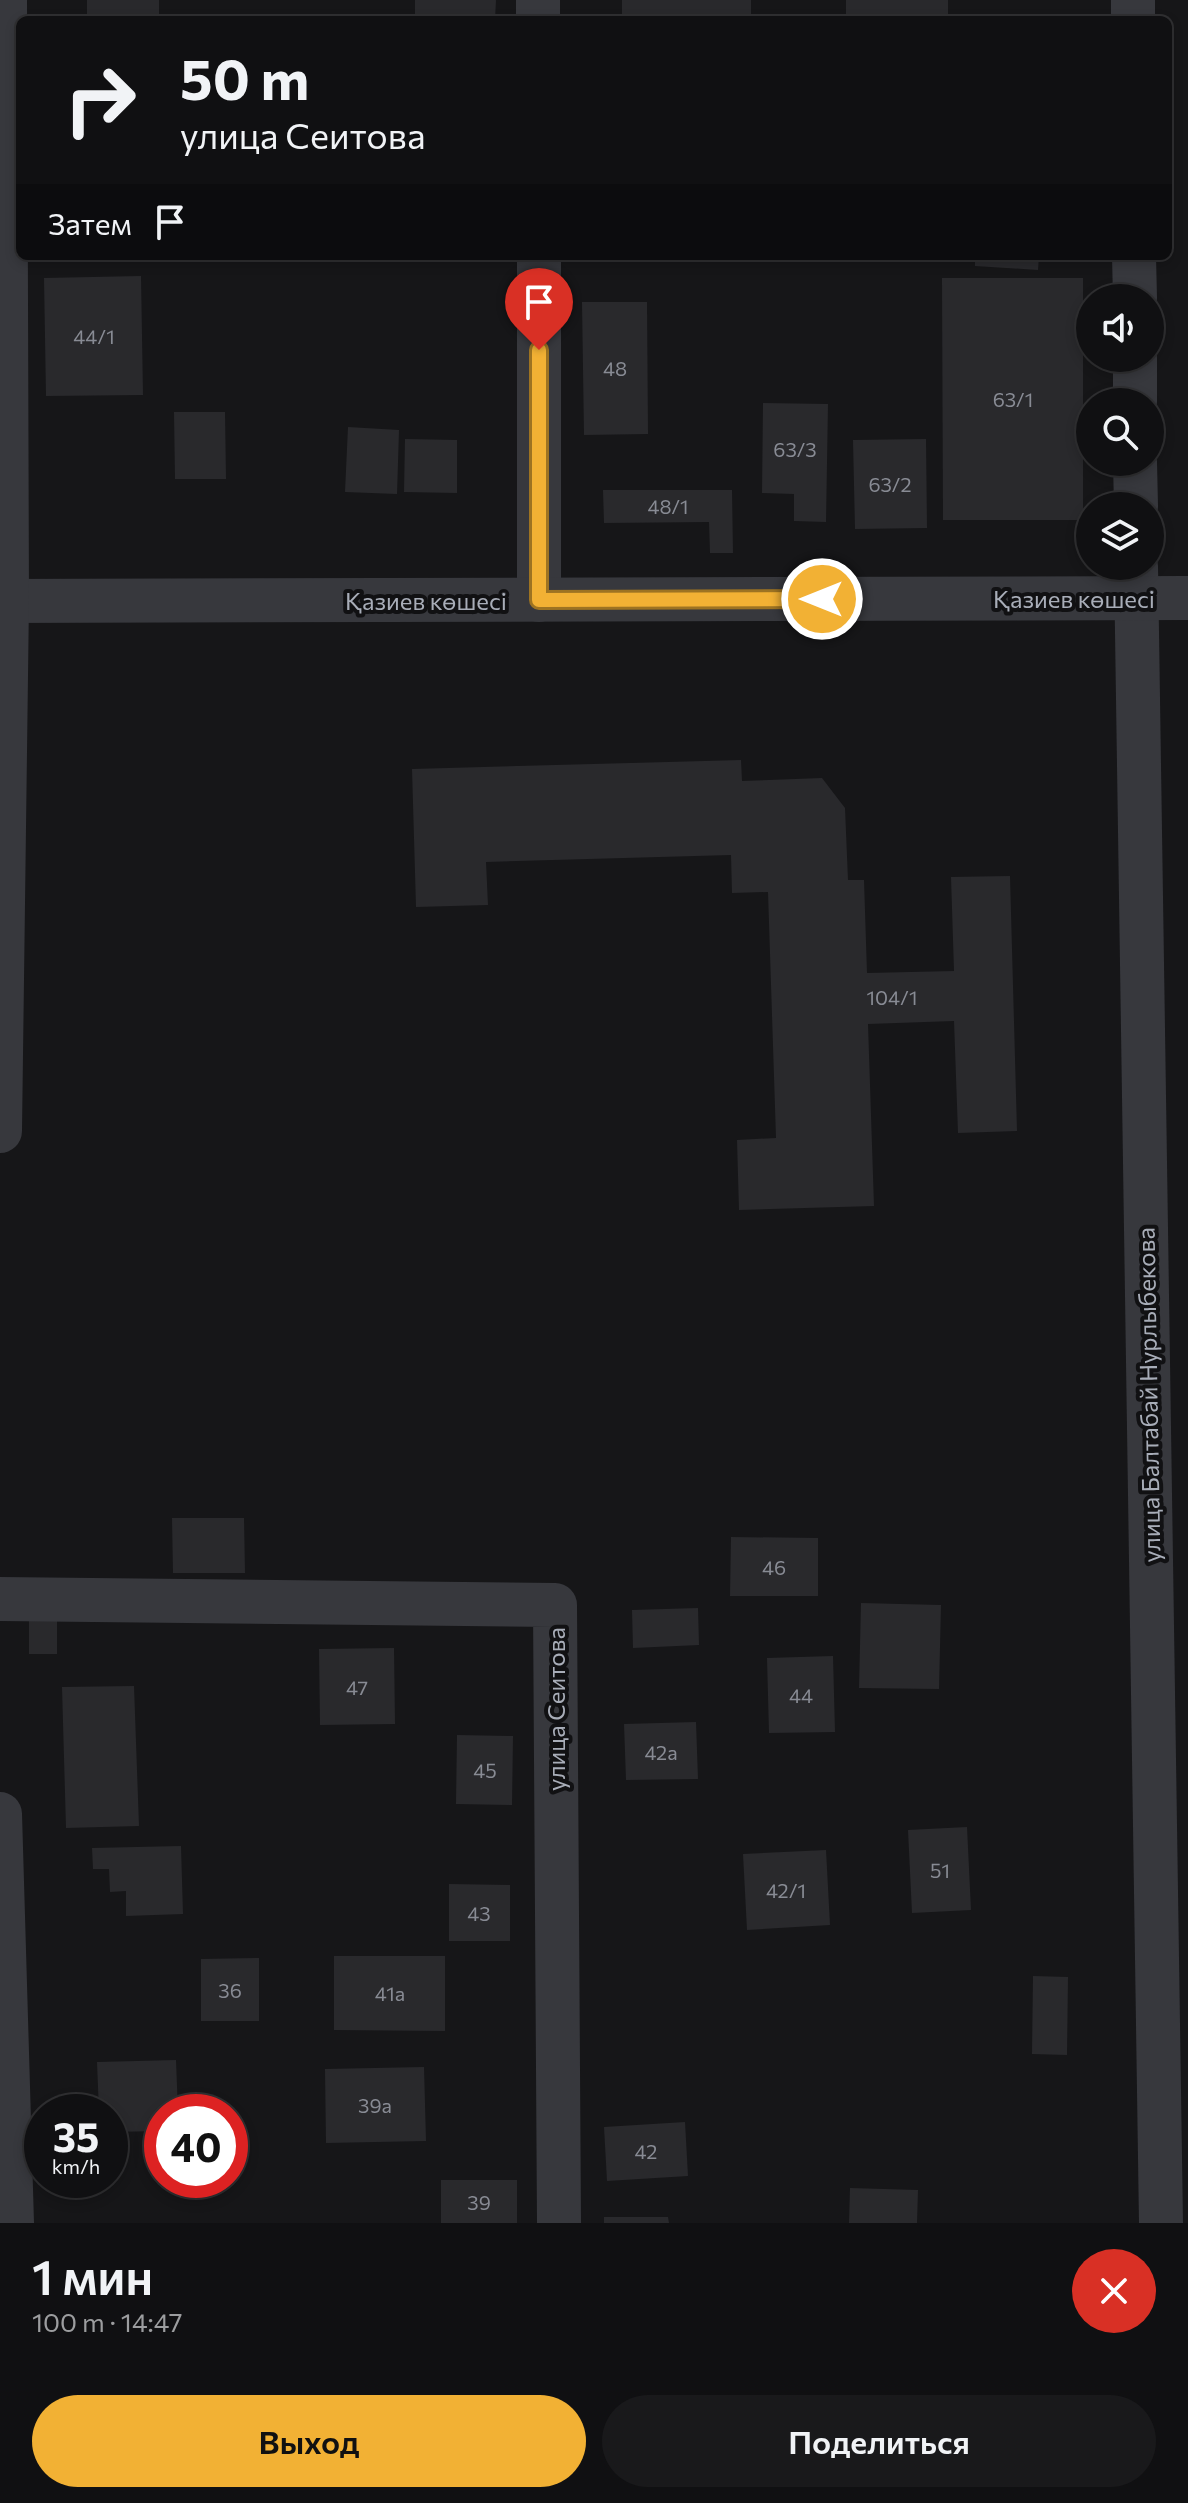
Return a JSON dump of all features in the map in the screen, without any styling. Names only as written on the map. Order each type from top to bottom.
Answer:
[{"type":"street","points":[[0,1131],[5,0]]},
{"type":"street","points":[[539,260],[539,600]]},
{"type":"street","points":[[1134,260],[1135,284]]},
{"type":"street","name":"Қазиев көшесі","points":[[4,600],[539,600],[1136,582],[1188,598]]},
{"type":"street","name":"улица Балтабай Нурлыбекова","points":[[1136,582],[1174,2098],[1161,2223]]},
{"type":"street","name":"улица Сеитова","points":[[0,1599],[555,1605],[559,2223]]},
{"type":"street","points":[[0,1814],[12,2223]]},
{"type":"building","points":[[87,0],[159,0],[159,16],[87,16]]},
{"type":"building","points":[[415,0],[496,0],[495,16],[415,16]]},
{"type":"building","points":[[622,0],[751,0],[751,16],[622,16]]},
{"type":"building","points":[[846,0],[948,0],[948,16],[846,16]]},
{"type":"building","points":[[975,260],[1039,260],[1038,270],[975,266]]},
{"type":"building","points":[[141,276],[143,395],[46,396],[44,278]]},
{"type":"building","points":[[942,278],[1083,278],[1083,284],[1076,284],[1076,372],[1083,372],[1083,388],[1076,388],[1076,476],[1083,476],[1083,492],[1076,492],[1076,520],[943,520]]},
{"type":"building","points":[[582,302],[647,302],[648,434],[584,435]]},
{"type":"building","points":[[763,403],[828,404],[826,522],[794,521],[794,494],[762,493]]},
{"type":"building","points":[[174,412],[225,412],[226,479],[175,479]]},
{"type":"building","points":[[348,427],[399,430],[397,494],[345,492]]},
{"type":"building","points":[[405,439],[457,440],[457,493],[404,492]]},
{"type":"building","points":[[926,439],[927,528],[855,529],[853,440]]},
{"type":"building","points":[[603,490],[732,490],[733,553],[710,553],[709,522],[604,523]]},
{"type":"building","points":[[741,760],[742,781],[822,778],[845,808],[848,880],[864,880],[867,973],[954,971],[951,877],[1010,876],[1017,1131],[958,1133],[954,1021],[868,1024],[874,1206],[739,1210],[737,1140],[776,1138],[768,892],[732,893],[731,855],[486,862],[488,905],[416,907],[412,769]]},
{"type":"building","points":[[172,1518],[244,1518],[245,1573],[173,1573]]},
{"type":"building","points":[[731,1537],[818,1538],[818,1596],[730,1596]]},
{"type":"building","points":[[861,1603],[941,1605],[939,1689],[859,1688]]},
{"type":"building","points":[[698,1608],[699,1645],[633,1648],[632,1610]]},
{"type":"building","points":[[29,1620],[57,1620],[57,1654],[29,1654]]},
{"type":"building","points":[[394,1648],[395,1724],[320,1725],[319,1649]]},
{"type":"building","points":[[833,1656],[835,1732],[769,1733],[767,1658]]},
{"type":"building","points":[[134,1686],[139,1826],[66,1828],[62,1687]]},
{"type":"building","points":[[696,1722],[698,1779],[626,1780],[624,1724]]},
{"type":"building","points":[[457,1735],[513,1736],[512,1805],[456,1804]]},
{"type":"building","points":[[967,1827],[971,1910],[912,1913],[908,1830]]},
{"type":"building","points":[[181,1846],[183,1914],[126,1916],[126,1891],[110,1892],[109,1869],[93,1869],[92,1848]]},
{"type":"building","points":[[826,1850],[830,1925],[747,1930],[743,1854]]},
{"type":"building","points":[[449,1884],[510,1885],[510,1941],[449,1941]]},
{"type":"building","points":[[334,1956],[445,1956],[445,2031],[334,2030]]},
{"type":"building","points":[[259,1958],[259,2021],[201,2021],[201,1959]]},
{"type":"building","points":[[1033,1976],[1068,1977],[1067,2055],[1032,2054]]},
{"type":"building","points":[[176,2060],[177,2094],[144,2094],[144,2131],[128,2132],[128,2094],[98,2094],[97,2062]]},
{"type":"building","points":[[424,2067],[426,2141],[326,2143],[325,2069]]},
{"type":"building","points":[[685,2122],[688,2176],[607,2181],[604,2127]]},
{"type":"building","points":[[441,2180],[517,2180],[517,2223],[441,2223]]},
{"type":"building","points":[[850,2188],[918,2190],[917,2223],[849,2223]]},
{"type":"building","points":[[604,2217],[668,2217],[669,2223],[604,2223]]},
{"type":"route","points":[[539,350],[539,600],[822,599]]}]
